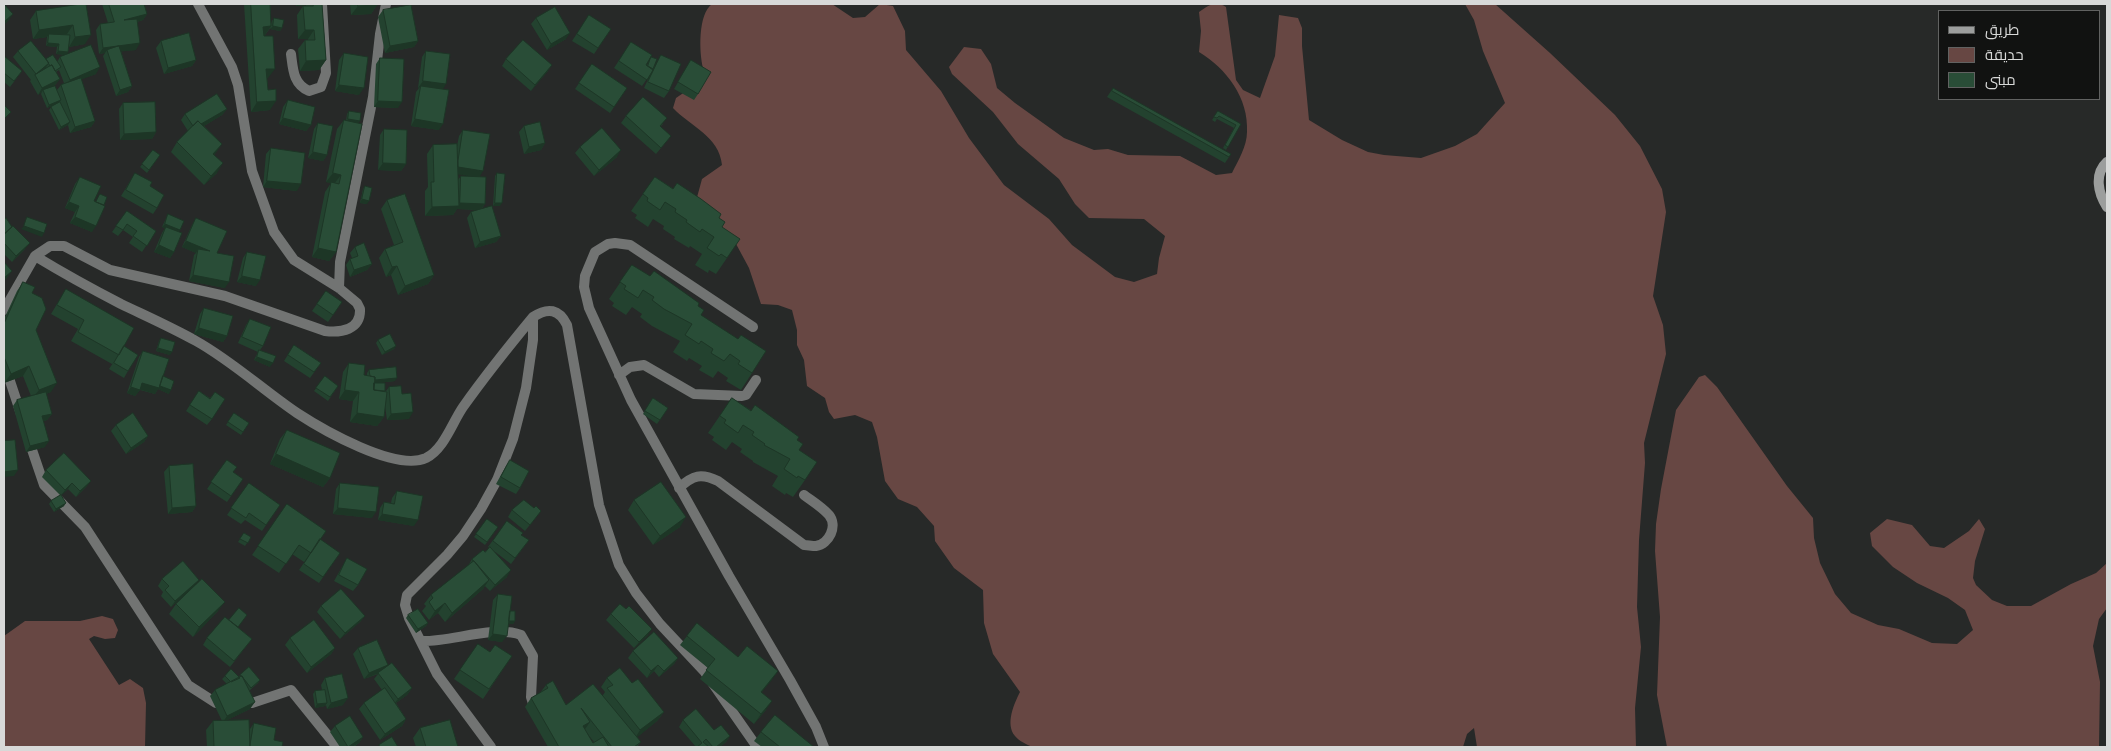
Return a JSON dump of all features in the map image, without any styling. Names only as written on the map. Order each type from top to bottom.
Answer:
[{"type":"street","points":[[4,310],[35,256],[50,246],[64,246],[110,270],[225,296],[317,328],[336,333],[343,332],[354,326],[360,315],[360,309],[356,303],[340,288],[294,260],[274,232],[252,170],[238,85],[232,67],[198,4]]},
{"type":"street","points":[[292,54],[293,72],[297,83],[310,91],[321,88],[326,73],[322,4]]},
{"type":"street","points":[[340,288],[340,262],[373,97],[380,34],[386,4]]},
{"type":"street","points":[[2107,162],[2101,168],[2098,183],[2107,207]]},
{"type":"street","points":[[753,327],[630,245],[608,244],[595,252],[587,267],[584,287],[589,308],[630,400],[790,680],[824,747]]},
{"type":"street","points":[[35,256],[114,300],[197,341],[319,427],[380,456],[400,461],[424,458],[438,448],[463,407],[533,317],[547,310],[553,310],[563,318],[567,326],[599,505],[619,565],[636,593],[660,624],[704,671],[757,747]]},
{"type":"street","points":[[491,747],[437,674],[405,605],[407,595],[447,556],[463,536],[482,509],[497,480],[513,439],[526,388],[533,340],[533,317]]},
{"type":"street","points":[[4,363],[44,485],[85,528],[188,685],[216,703],[252,703],[291,690],[337,747]]},
{"type":"street","points":[[619,374],[630,367],[644,365],[688,392],[701,395],[746,395],[756,380]]},
{"type":"street","points":[[680,488],[688,479],[696,476],[704,475],[711,477],[718,480],[804,545],[816,546],[822,544],[831,535],[833,523],[830,516],[804,495]]},
{"type":"street","points":[[421,641],[436,642],[501,630],[520,635],[533,656],[531,697],[538,718]]},
{"type":"green space","points":[[712,4],[832,4],[853,18],[865,17],[880,4],[893,6],[905,31],[906,50],[941,91],[969,138],[1004,185],[1049,219],[1072,245],[1115,277],[1134,282],[1157,274],[1165,236],[1144,219],[1089,218],[1075,204],[1059,179],[1018,144],[993,112],[952,74],[949,67],[964,47],[981,49],[991,64],[997,88],[1064,138],[1094,150],[1108,149],[1128,155],[1180,156],[1216,175],[1232,173],[1246,143],[1247,119],[1240,96],[1227,75],[1199,52],[1201,31],[1199,12],[1205,8],[1215,4],[1226,7],[1236,80],[1243,90],[1260,98],[1275,56],[1279,15],[1298,18],[1302,28],[1309,120],[1342,140],[1368,152],[1421,158],[1455,146],[1477,134],[1505,103],[1483,51],[1474,20],[1465,4],[1495,4],[1615,115],[1640,146],[1662,189],[1666,212],[1653,296],[1663,325],[1666,354],[1644,443],[1645,463],[1639,540],[1637,607],[1641,647],[1635,708],[1636,747],[1477,747],[1474,728],[1467,734],[1463,747],[1032,747],[1018,739],[1012,731],[1011,720],[1013,708],[1020,692],[993,654],[984,623],[983,590],[954,568],[935,541],[934,526],[917,507],[898,499],[885,481],[877,437],[872,422],[855,415],[834,419],[829,412],[825,398],[807,386],[804,360],[797,345],[797,330],[792,310],[778,305],[761,304],[749,268],[735,242],[696,201],[702,179],[722,165],[720,155],[710,139],[673,108],[676,98],[692,87],[703,68],[700,43],[702,24],[707,9]]},
{"type":"green space","points":[[1705,375],[1717,387],[1787,486],[1813,518],[1814,538],[1820,563],[1835,594],[1851,613],[1878,625],[1899,629],[1932,643],[1957,644],[1973,630],[1965,610],[1948,598],[1917,583],[1893,567],[1872,546],[1870,533],[1887,519],[1912,525],[1930,546],[1944,548],[1969,531],[1979,519],[1985,529],[1975,561],[1973,578],[1976,585],[1992,600],[2007,606],[2031,606],[2071,584],[2096,573],[2107,563],[2107,608],[2099,619],[2093,646],[2100,682],[2099,747],[1667,747],[1657,695],[1660,617],[1655,551],[1656,524],[1676,410],[1699,377]]},
{"type":"green space","points":[[102,616],[113,619],[118,630],[115,638],[105,639],[94,636],[89,639],[119,685],[130,679],[143,688],[146,703],[145,747],[4,747],[4,636],[25,621],[80,621]]},
{"type":"building","points":[[4,4],[13,14],[4,22]]},
{"type":"building","points":[[86,4],[91,35],[75,37],[73,25],[39,30],[36,11]]},
{"type":"building","points":[[109,4],[144,4],[147,14],[124,20],[137,19],[140,43],[103,48],[100,24],[114,22]]},
{"type":"building","points":[[251,4],[270,4],[271,26],[263,27],[264,36],[273,36],[275,69],[266,69],[268,90],[276,89],[276,101],[257,102]]},
{"type":"building","points":[[313,4],[322,4],[326,60],[306,61],[305,40],[315,40],[314,30],[305,30],[303,6],[313,6]]},
{"type":"building","points":[[358,4],[377,4],[377,5],[358,6]]},
{"type":"building","points":[[411,5],[418,41],[390,46],[383,10]]},
{"type":"building","points":[[555,7],[570,33],[551,44],[536,18]]},
{"type":"building","points":[[589,15],[611,29],[598,48],[577,34]]},
{"type":"building","points":[[274,18],[284,20],[282,28],[273,26]]},
{"type":"building","points":[[189,33],[196,60],[168,68],[161,41]]},
{"type":"building","points":[[49,34],[70,35],[68,52],[58,51],[59,44],[48,43]]},
{"type":"building","points":[[523,40],[552,65],[535,85],[506,59]]},
{"type":"building","points":[[31,41],[49,63],[36,74],[18,51]]},
{"type":"building","points":[[631,42],[652,55],[646,65],[653,70],[647,80],[619,61]]},
{"type":"building","points":[[91,45],[100,67],[70,80],[60,57]]},
{"type":"building","points":[[119,46],[132,86],[120,90],[107,50]]},
{"type":"building","points":[[426,51],[450,54],[446,84],[423,81]]},
{"type":"building","points":[[344,53],[368,57],[364,88],[339,85]]},
{"type":"building","points":[[53,55],[61,67],[55,71],[46,59]]},
{"type":"building","points":[[661,55],[681,64],[669,91],[648,82]]},
{"type":"building","points":[[4,56],[22,71],[14,81],[4,73]]},
{"type":"building","points":[[651,57],[657,59],[653,69],[648,66]]},
{"type":"building","points":[[380,58],[404,59],[402,102],[378,101]]},
{"type":"building","points":[[691,60],[711,72],[698,94],[678,82]]},
{"type":"building","points":[[592,64],[627,88],[614,107],[579,83]]},
{"type":"building","points":[[52,65],[60,79],[42,88],[35,75]]},
{"type":"building","points":[[81,78],[95,121],[75,127],[61,85]]},
{"type":"building","points":[[55,86],[61,100],[49,105],[43,90]]},
{"type":"building","points":[[421,86],[449,90],[443,124],[415,119]]},
{"type":"building","points":[[1113,88],[1231,154],[1229,157],[1112,91]]},
{"type":"building","points":[[217,94],[227,109],[201,124],[198,121],[193,126],[185,114]]},
{"type":"building","points":[[643,97],[667,118],[660,126],[671,136],[661,148],[626,116]]},
{"type":"building","points":[[288,100],[315,107],[311,125],[283,118]]},
{"type":"building","points":[[60,102],[70,122],[61,127],[51,107]]},
{"type":"building","points":[[155,102],[156,132],[124,134],[123,103]]},
{"type":"building","points":[[4,105],[11,112],[4,119]]},
{"type":"building","points":[[349,111],[361,113],[360,121],[348,119]]},
{"type":"building","points":[[1218,111],[1241,124],[1228,147],[1225,145],[1236,125],[1219,116],[1217,118],[1214,117]]},
{"type":"building","points":[[344,120],[362,124],[336,252],[318,248],[331,182],[339,184],[341,175],[333,173]]},
{"type":"building","points":[[198,121],[222,144],[213,154],[223,163],[211,176],[177,142]]},
{"type":"building","points":[[540,122],[545,143],[529,147],[524,126]]},
{"type":"building","points":[[318,123],[333,126],[327,155],[313,152]]},
{"type":"building","points":[[602,128],[621,150],[599,170],[580,147]]},
{"type":"building","points":[[384,129],[407,130],[406,164],[383,163]]},
{"type":"building","points":[[463,130],[490,134],[483,171],[458,167]]},
{"type":"building","points":[[457,144],[459,206],[432,207],[431,182],[434,182],[433,145]]},
{"type":"building","points":[[271,148],[305,153],[301,184],[267,181]]},
{"type":"building","points":[[153,150],[160,155],[149,170],[142,164]]},
{"type":"building","points":[[135,173],[152,182],[150,186],[164,195],[157,208],[126,190]]},
{"type":"building","points":[[497,173],[505,174],[502,203],[495,203]]},
{"type":"building","points":[[461,176],[486,177],[485,204],[460,203]]},
{"type":"building","points":[[80,177],[101,186],[94,201],[105,206],[96,226],[75,217],[79,206],[69,202]]},
{"type":"building","points":[[655,177],[673,189],[677,183],[721,214],[719,218],[725,222],[722,227],[740,239],[727,258],[721,254],[719,256],[707,248],[714,237],[702,229],[700,232],[686,222],[687,220],[675,212],[676,209],[665,202],[660,210],[647,201],[648,198],[643,194]]},
{"type":"building","points":[[365,186],[372,188],[369,201],[362,199]]},
{"type":"building","points":[[100,194],[107,197],[104,205],[96,202]]},
{"type":"building","points":[[405,194],[434,275],[405,286],[397,266],[392,267],[385,249],[403,242],[387,200]]},
{"type":"building","points":[[492,206],[501,236],[480,242],[471,212]]},
{"type":"building","points":[[127,211],[156,231],[147,246],[133,236],[137,231],[127,224],[123,230],[116,226]]},
{"type":"building","points":[[168,214],[184,221],[180,230],[165,224]]},
{"type":"building","points":[[27,217],[47,224],[44,233],[24,226]]},
{"type":"building","points":[[6,218],[12,227],[4,234],[4,220]]},
{"type":"building","points":[[196,218],[227,231],[217,253],[234,256],[229,282],[193,275],[198,249],[210,251],[186,241]]},
{"type":"building","points":[[13,226],[30,243],[16,256],[4,243],[4,235]]},
{"type":"building","points":[[166,227],[182,233],[174,252],[159,245]]},
{"type":"building","points":[[364,243],[372,264],[354,270],[350,259],[358,256],[355,247]]},
{"type":"building","points":[[247,252],[266,256],[260,280],[242,276]]},
{"type":"building","points":[[4,262],[12,271],[4,278]]},
{"type":"building","points":[[632,265],[650,276],[654,271],[699,303],[698,306],[704,310],[701,315],[738,339],[741,335],[766,351],[752,373],[738,364],[740,361],[730,354],[724,361],[711,353],[713,349],[701,341],[699,344],[685,335],[692,324],[664,309],[652,300],[654,297],[643,290],[638,298],[624,289],[626,286],[620,282]]},
{"type":"building","points":[[23,282],[35,287],[32,293],[42,298],[46,309],[36,330],[57,383],[39,390],[29,366],[11,374],[4,357],[4,324]]},
{"type":"building","points":[[66,289],[134,328],[119,355],[78,332],[84,320],[57,305]]},
{"type":"building","points":[[326,291],[342,302],[333,315],[317,304]]},
{"type":"building","points":[[204,308],[233,316],[227,336],[199,328]]},
{"type":"building","points":[[250,319],[271,327],[263,346],[242,337]]},
{"type":"building","points":[[390,334],[396,346],[385,352],[378,340]]},
{"type":"building","points":[[161,338],[175,342],[172,352],[158,348]]},
{"type":"building","points":[[294,345],[321,363],[314,372],[288,355]]},
{"type":"building","points":[[124,346],[138,355],[128,371],[114,363]]},
{"type":"building","points":[[259,350],[276,356],[273,363],[257,357]]},
{"type":"building","points":[[143,351],[169,359],[159,388],[142,383],[140,390],[131,387]]},
{"type":"building","points":[[349,363],[365,365],[364,375],[375,377],[374,390],[387,392],[384,417],[357,413],[359,392],[345,390]]},
{"type":"building","points":[[396,367],[397,378],[375,380],[375,377],[370,376],[369,370]]},
{"type":"building","points":[[163,376],[174,381],[171,390],[160,386]]},
{"type":"building","points":[[325,376],[338,386],[330,397],[316,388]]},
{"type":"building","points":[[374,383],[385,383],[385,391],[374,390]]},
{"type":"building","points":[[401,386],[402,394],[411,393],[413,412],[391,414],[389,387]]},
{"type":"building","points":[[199,391],[210,399],[215,392],[225,399],[212,419],[190,405]]},
{"type":"building","points":[[46,392],[52,414],[42,416],[49,441],[30,446],[17,400]]},
{"type":"building","points":[[653,398],[668,408],[660,420],[645,411]]},
{"type":"building","points":[[732,398],[751,411],[755,405],[799,437],[797,440],[803,444],[799,450],[817,462],[805,480],[798,476],[797,478],[784,469],[790,459],[764,445],[752,435],[754,432],[743,425],[738,433],[724,423],[726,420],[720,416]]},
{"type":"building","points":[[133,413],[148,436],[131,448],[116,425]]},
{"type":"building","points":[[234,413],[249,423],[243,432],[228,422]]},
{"type":"building","points":[[287,430],[340,453],[330,478],[276,454]]},
{"type":"building","points":[[15,440],[18,470],[4,472],[4,441]]},
{"type":"building","points":[[64,453],[91,481],[80,491],[72,483],[65,490],[46,470]]},
{"type":"building","points":[[227,460],[237,467],[233,472],[243,479],[231,496],[211,482]]},
{"type":"building","points":[[510,460],[529,471],[520,488],[501,477]]},
{"type":"building","points":[[193,464],[196,506],[172,508],[169,466]]},
{"type":"building","points":[[661,482],[686,517],[660,536],[634,500]]},
{"type":"building","points":[[249,483],[280,505],[266,525],[249,513],[246,518],[231,508]]},
{"type":"building","points":[[340,483],[379,487],[376,512],[338,508]]},
{"type":"building","points":[[397,491],[423,496],[418,520],[382,514],[384,502],[394,504]]},
{"type":"building","points":[[61,495],[66,503],[56,509],[51,501]]},
{"type":"building","points":[[524,500],[541,511],[530,525],[512,510]]},
{"type":"building","points":[[287,504],[326,531],[311,553],[299,545],[286,564],[258,546]]},
{"type":"building","points":[[487,519],[498,527],[487,542],[476,534]]},
{"type":"building","points":[[507,521],[529,540],[515,558],[493,541]]},
{"type":"building","points":[[244,533],[251,537],[248,543],[240,539]]},
{"type":"building","points":[[320,539],[340,553],[323,577],[304,564]]},
{"type":"building","points":[[490,547],[511,570],[495,585],[472,559]]},
{"type":"building","points":[[347,558],[367,569],[358,585],[339,575]]},
{"type":"building","points":[[183,561],[199,580],[175,601],[165,590],[169,586],[162,579]]},
{"type":"building","points":[[474,561],[489,580],[452,613],[445,603],[435,611],[429,602],[433,598],[431,595]]},
{"type":"building","points":[[202,579],[225,602],[199,627],[176,604]]},
{"type":"building","points":[[341,589],[365,616],[345,633],[321,606]]},
{"type":"building","points":[[498,594],[512,596],[507,636],[493,634]]},
{"type":"building","points":[[620,604],[626,609],[629,606],[652,629],[639,642],[611,614]]},
{"type":"building","points":[[239,608],[247,615],[238,627],[229,620]]},
{"type":"building","points":[[418,609],[428,623],[418,629],[408,615]]},
{"type":"building","points":[[510,611],[515,611],[515,621],[509,621]]},
{"type":"building","points":[[225,617],[252,639],[234,661],[207,638]]},
{"type":"building","points":[[314,620],[335,648],[311,667],[290,638]]},
{"type":"building","points":[[697,623],[738,657],[747,646],[778,671],[761,692],[772,701],[761,714],[706,670],[715,659],[687,636]]},
{"type":"building","points":[[654,632],[678,658],[664,671],[658,665],[651,671],[633,651]]},
{"type":"building","points":[[377,640],[388,665],[369,673],[358,648]]},
{"type":"building","points":[[478,644],[490,652],[495,645],[512,656],[489,689],[460,670]]},
{"type":"building","points":[[392,663],[412,688],[398,699],[378,673]]},
{"type":"building","points":[[249,667],[260,680],[251,688],[240,675]]},
{"type":"building","points":[[620,668],[632,683],[638,679],[664,712],[640,730],[607,688],[613,685],[607,678]]},
{"type":"building","points":[[231,669],[240,678],[231,682],[225,676]]},
{"type":"building","points":[[342,674],[348,698],[331,703],[325,678]]},
{"type":"building","points":[[242,676],[255,702],[227,716],[215,690]]},
{"type":"building","points":[[553,681],[566,705],[593,684],[641,742],[634,747],[612,747],[581,708],[590,722],[583,726],[593,743],[603,737],[609,747],[559,747],[531,698],[548,688],[546,685]]},
{"type":"building","points":[[385,688],[406,719],[385,734],[364,703]]},
{"type":"building","points":[[325,690],[327,703],[317,704],[315,691]]},
{"type":"building","points":[[696,709],[714,730],[721,725],[730,736],[716,747],[713,747],[706,739],[703,742],[709,747],[697,747],[702,743],[683,720]]},
{"type":"building","points":[[775,715],[814,747],[780,747],[761,732]]},
{"type":"building","points":[[350,716],[363,737],[348,747],[335,726]]},
{"type":"building","points":[[249,720],[250,747],[214,747],[213,721]]},
{"type":"building","points":[[450,720],[458,747],[426,747],[420,728]]},
{"type":"building","points":[[254,723],[276,728],[274,740],[283,742],[282,747],[250,747]]},
{"type":"building","points":[[392,737],[398,747],[380,747],[379,745]]}]
